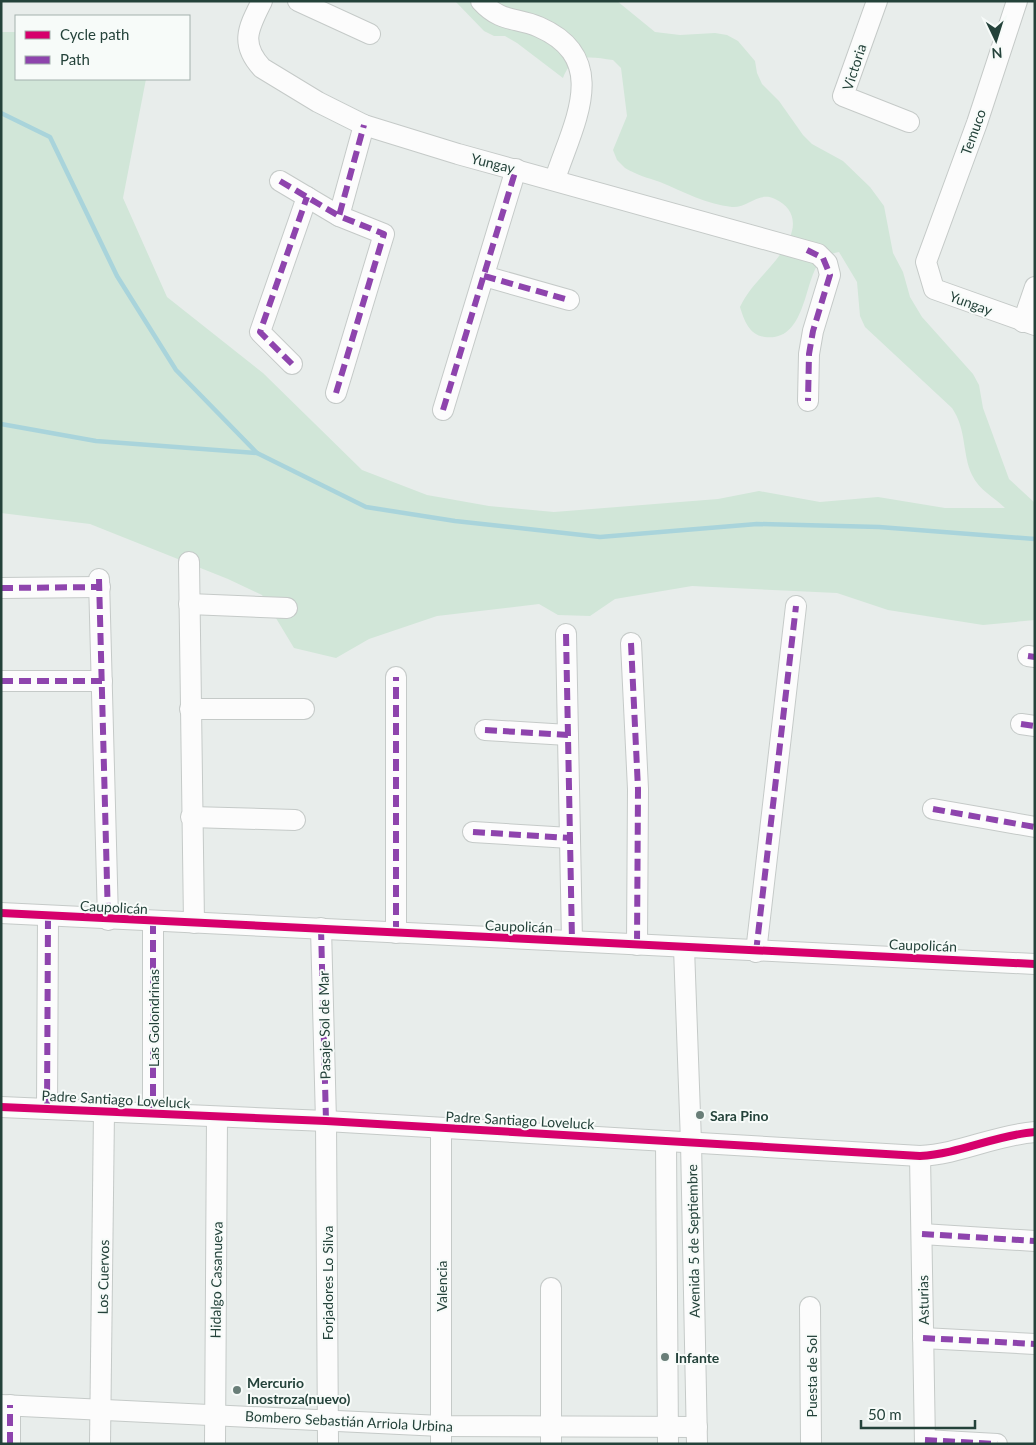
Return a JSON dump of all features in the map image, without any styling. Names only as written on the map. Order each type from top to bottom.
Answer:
[{"type":"street","name":"Yungay","points":[[262,1],[248,29],[249,48],[256,62],[262,68],[318,102],[364,125],[458,154],[555,179],[807,250],[823,258],[830,275],[813,331],[809,354],[808,401]]},
{"type":"street","points":[[298,1],[370,34]]},
{"type":"street","points":[[481,1],[490,10],[510,21],[537,26],[557,36],[575,53],[581,70],[583,88],[555,179]]},
{"type":"street","name":"Victoria","points":[[877,1],[843,96],[909,122]]},
{"type":"street","name":"Temuco","points":[[926,262],[977,124],[1017,1]]},
{"type":"street","points":[[339,216],[364,125]]},
{"type":"street","points":[[443,410],[516,169]]},
{"type":"street","points":[[280,181],[339,216],[384,234],[336,393]]},
{"type":"street","points":[[292,364],[260,332],[308,197]]},
{"type":"street","name":"Yungay","points":[[926,262],[934,289],[1029,323]]},
{"type":"street","points":[[484,276],[569,300]]},
{"type":"street","points":[[1029,323],[1035,287]]},
{"type":"street","points":[[189,562],[194,923]]},
{"type":"street","points":[[1,588],[99,583],[108,920]]},
{"type":"street","points":[[190,604],[287,608]]},
{"type":"street","points":[[756,952],[796,606]]},
{"type":"street","points":[[566,634],[572,941]]},
{"type":"street","points":[[631,643],[638,789],[637,945]]},
{"type":"street","points":[[396,677],[396,933]]},
{"type":"street","points":[[1,681],[102,681]]},
{"type":"street","points":[[190,709],[304,709]]},
{"type":"street","points":[[484,730],[568,735]]},
{"type":"street","points":[[932,809],[1035,827]]},
{"type":"street","points":[[192,817],[295,820]]},
{"type":"street","points":[[472,832],[570,838]]},
{"type":"street","name":"Caupolicán","points":[[1,914],[321,928],[756,952],[963,959],[1035,964]]},
{"type":"street","points":[[48,916],[48,1109]]},
{"type":"street","name":"Las Golondrinas","points":[[153,922],[153,1113]]},
{"type":"street","name":"Pasaje Sol de Mar","points":[[321,928],[326,1121]]},
{"type":"street","name":"Avenida 5 de Septiembre","points":[[684,948],[692,1142],[697,1435]]},
{"type":"street","name":"Padre Santiago Loveluck","points":[[1,1107],[326,1121],[920,1156],[947,1153],[1008,1136],[1035,1132]]},
{"type":"street","name":"Los Cuervos","points":[[100,1444],[104,1111]]},
{"type":"street","name":"Hidalgo Casanueva","points":[[215,1444],[217,1117]]},
{"type":"street","name":"Forjadores Lo Silva","points":[[326,1121],[328,1444]]},
{"type":"street","name":"Valencia","points":[[441,1128],[441,1435]]},
{"type":"street","name":"Avenida 5 de Septiembre","points":[[666,1141],[668,1436]]},
{"type":"street","name":"Asturias","points":[[920,1156],[925,1442]]},
{"type":"street","points":[[922,1234],[1035,1241]]},
{"type":"street","points":[[551,1288],[551,1435]]},
{"type":"street","name":"Puesta de Sol","points":[[810,1307],[811,1444]]},
{"type":"street","points":[[923,1338],[1035,1344]]},
{"type":"street","points":[[6,1405],[10,1444]]},
{"type":"street","name":"Bombero Sebastián Arriola Urbina","points":[[6,1405],[328,1420],[441,1435],[697,1435]]},
{"type":"street","points":[[925,1442],[998,1444]]},
{"type":"green space","points":[[455,1],[617,1],[655,32],[680,35],[715,33],[727,35],[738,41],[755,61],[757,73],[762,84],[779,101],[803,135],[812,144],[843,161],[870,187],[884,206],[893,253],[903,272],[910,297],[922,317],[973,374],[979,385],[983,408],[1009,479],[1035,503],[1035,620],[983,625],[888,610],[837,593],[692,586],[615,599],[590,616],[558,615],[539,604],[437,616],[369,639],[336,658],[294,648],[262,595],[228,579],[90,524],[1,513],[1,32],[15,32],[15,80],[146,80],[123,198],[167,297],[263,373],[362,470],[427,495],[489,506],[554,512],[718,499],[759,491],[820,502],[878,497],[945,508],[1005,508],[983,489],[972,475],[960,425],[952,408],[865,327],[860,316],[857,282],[839,252],[827,256],[817,266],[801,311],[788,331],[778,336],[759,336],[745,322],[740,307],[751,289],[778,257],[789,239],[793,221],[786,206],[769,197],[758,198],[738,207],[713,203],[625,168],[617,160],[613,150],[627,116],[621,68],[613,60],[583,58],[577,60],[567,70],[563,78],[517,43],[505,36],[494,36],[484,31]]},
{"type":"waterway","points":[[1,113],[50,137],[117,276],[176,370],[257,453],[366,507],[455,521],[600,537],[757,524],[879,527],[1035,539]]},
{"type":"waterway","points":[[1,424],[96,441],[257,453]]},
{"type":"marked path","points":[[336,393],[384,234],[339,216],[364,125]]},
{"type":"marked path","points":[[443,410],[516,169]]},
{"type":"marked path","points":[[280,181],[339,216]]},
{"type":"marked path","points":[[292,364],[260,332],[307,197]]},
{"type":"marked path","points":[[807,250],[823,258],[830,275],[813,331],[809,354],[808,401]]},
{"type":"marked path","points":[[484,276],[569,300]]},
{"type":"marked path","points":[[99,579],[108,920]]},
{"type":"marked path","points":[[1,588],[100,587]]},
{"type":"marked path","points":[[756,952],[796,606]]},
{"type":"marked path","points":[[566,634],[572,941]]},
{"type":"marked path","points":[[631,643],[638,789],[637,945]]},
{"type":"marked path","points":[[1028,656],[1035,657]]},
{"type":"marked path","points":[[396,677],[396,933]]},
{"type":"marked path","points":[[1,681],[102,681]]},
{"type":"marked path","points":[[1021,724],[1035,726]]},
{"type":"marked path","points":[[485,730],[568,735]]},
{"type":"marked path","points":[[933,809],[1035,827]]},
{"type":"marked path","points":[[473,832],[570,838]]},
{"type":"marked path","points":[[47,1109],[48,916]]},
{"type":"marked path","points":[[153,922],[153,1113]]},
{"type":"marked path","points":[[321,928],[326,1121]]},
{"type":"marked path","points":[[922,1234],[1035,1241]]},
{"type":"marked path","points":[[923,1338],[1035,1344]]},
{"type":"marked path","points":[[10,1405],[10,1444]]},
{"type":"marked path","points":[[925,1440],[997,1444]]},
{"type":"cycle path","points":[[1,913],[1035,964]]},
{"type":"cycle path","points":[[1,1107],[326,1121],[920,1156],[935,1155],[1006,1137],[1035,1132]]},
{"type":"place","name":"Sara Pino","points":[[700,1115]]},
{"type":"place","name":"Infante","points":[[665,1357]]},
{"type":"place","name":"Mercurio Inostroza(nuevo)","points":[[237,1390]]}]
